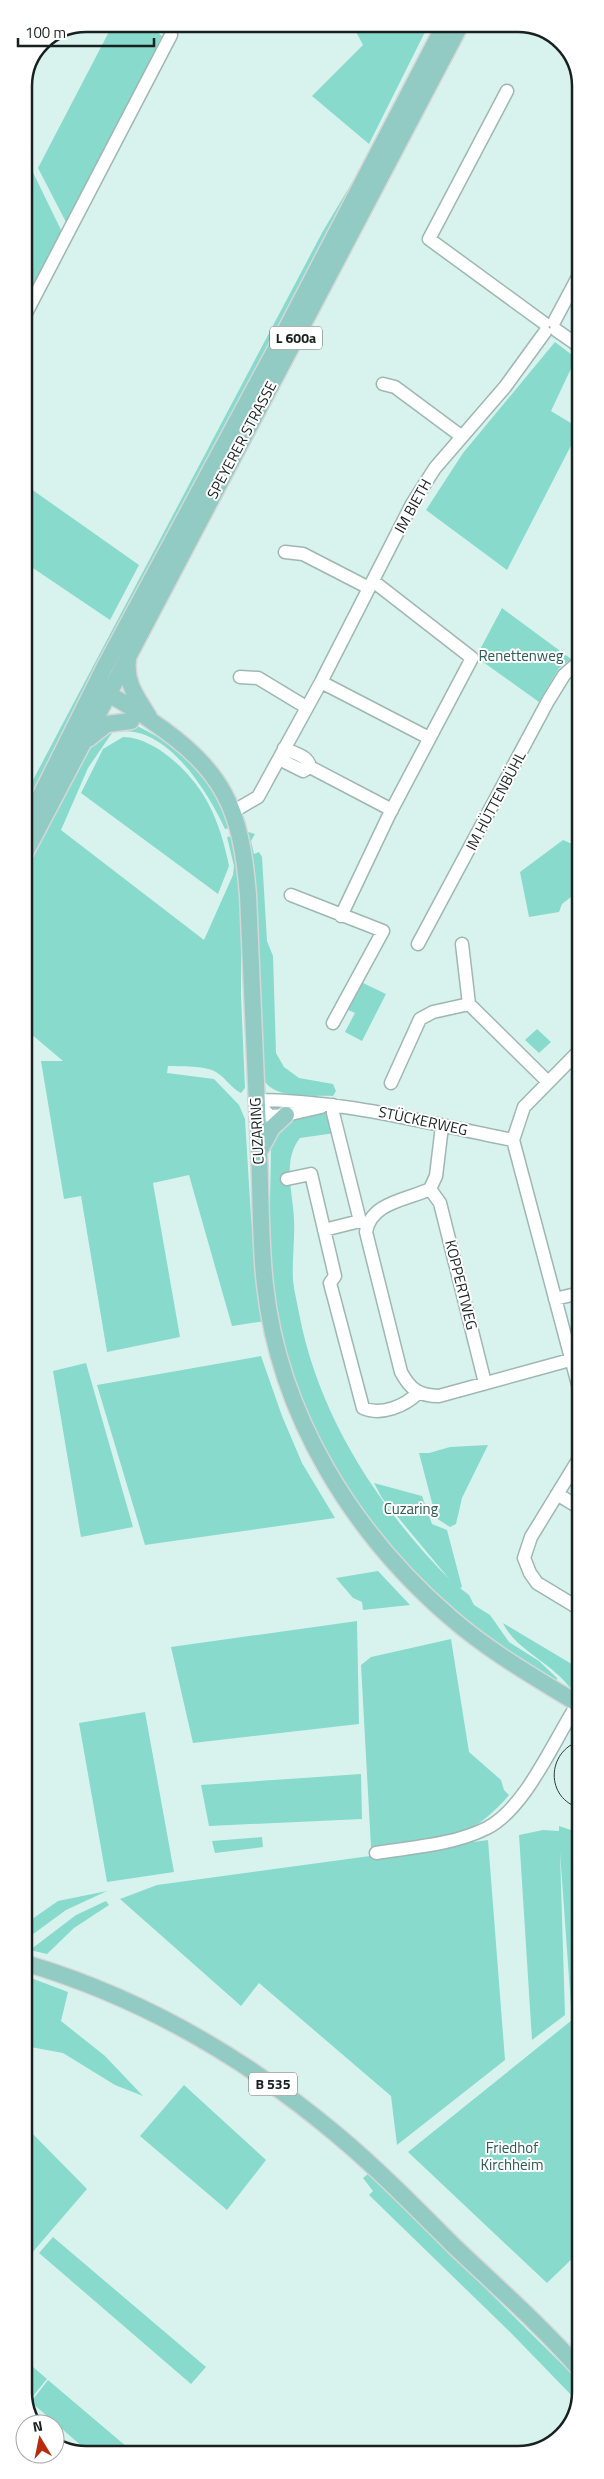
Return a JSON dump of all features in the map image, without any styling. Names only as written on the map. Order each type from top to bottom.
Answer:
[{"type":"main road","name":"SPEYERER STRASSE","points":[[32,815],[102,695],[279,343],[439,33]]},
{"type":"main road","name":"SPEYERER STRASSE","points":[[32,840],[83,744],[102,695],[128,658],[457,33]]},
{"type":"main road","points":[[128,658],[130,685],[151,721]]},
{"type":"main road","name":"CUZARING","points":[[102,695],[131,721],[165,730]]},
{"type":"main road","name":"CUZARING","points":[[102,695],[151,721],[190,750],[211,772],[225,792],[234,811],[242,842],[248,895],[255,1100],[265,1284],[272,1323],[294,1401],[324,1465],[373,1538],[410,1580],[452,1619],[506,1658],[572,1700]]},
{"type":"main road","points":[[83,744],[107,724],[131,721]]},
{"type":"main road","points":[[259,1152],[272,1128],[286,1115]]},
{"type":"main road","name":"B 535","points":[[32,1966],[116,1996],[148,2010],[229,2055],[288,2095],[338,2136],[384,2178],[572,2361]]},
{"type":"street","points":[[32,302],[171,35]]},
{"type":"street","points":[[507,91],[429,239],[572,341]]},
{"type":"street","name":"IM BIETH","points":[[234,811],[258,797],[321,682],[417,497],[435,468],[505,387],[550,327],[572,288]]},
{"type":"street","points":[[383,384],[396,387],[461,436]]},
{"type":"street","points":[[285,552],[303,554],[371,584],[472,658],[392,810],[340,916]]},
{"type":"street","name":"IM HÜTTENBÜHL","points":[[418,944],[548,701],[564,675],[572,668]]},
{"type":"street","points":[[240,677],[258,678],[306,707]]},
{"type":"street","points":[[321,682],[430,738]]},
{"type":"street","points":[[281,754],[297,770],[303,771],[310,767],[392,810]]},
{"type":"street","points":[[291,895],[340,916],[383,931],[333,1023]]},
{"type":"street","points":[[462,944],[469,1004],[548,1082]]},
{"type":"street","points":[[391,1083],[420,1019],[433,1012],[469,1004]]},
{"type":"street","points":[[572,1058],[524,1108],[513,1140],[572,1366]]},
{"type":"street","name":"STÜCKERWEG","points":[[255,1100],[270,1116],[286,1115],[333,1105]]},
{"type":"street","name":"STÜCKERWEG","points":[[255,1100],[302,1100],[382,1111],[442,1126],[513,1140]]},
{"type":"street","points":[[333,1105],[333,1113],[366,1232],[401,1372],[409,1386],[424,1396],[439,1396],[570,1360]]},
{"type":"street","points":[[324,1230],[363,1223],[384,1206],[430,1189],[436,1176],[442,1126]]},
{"type":"street","points":[[287,1179],[311,1174],[335,1276],[330,1283],[363,1408],[373,1412],[408,1403],[418,1393]]},
{"type":"street","name":"KOPPERTWEG","points":[[430,1189],[440,1203],[485,1383]]},
{"type":"street","points":[[555,1299],[572,1295]]},
{"type":"street","points":[[572,1470],[527,1543],[524,1558],[530,1573],[537,1583],[572,1604]]},
{"type":"street","points":[[557,1494],[572,1503]]},
{"type":"street","points":[[376,1853],[458,1839],[488,1827],[501,1819],[522,1796],[572,1715]]},
{"type":"green space","points":[[109,32],[157,32],[162,36],[68,226],[38,168]]},
{"type":"green space","points":[[357,33],[425,33],[369,144],[312,96],[363,45]]},
{"type":"green space","points":[[32,170],[63,234],[32,292]]},
{"type":"green space","points":[[353,181],[32,803],[32,782],[323,231]]},
{"type":"green space","points":[[555,342],[572,355],[572,366],[551,411],[572,424],[572,444],[507,570],[426,510],[463,453]]},
{"type":"green space","points":[[32,490],[139,565],[110,620],[32,567]]},
{"type":"green space","name":"Renettenweg","points":[[502,608],[571,659],[559,668],[539,702],[476,657]]},
{"type":"green space","points":[[133,724],[166,743],[193,765],[214,793],[230,828],[225,829],[208,797],[196,780],[183,763],[168,749],[152,738],[135,732],[117,732],[116,725]]},
{"type":"green space","points":[[110,726],[112,733],[88,768],[61,830],[204,940],[233,875],[234,866],[227,837],[233,836],[241,889],[241,995],[245,1088],[241,1093],[220,1074],[205,1068],[168,1066],[167,1073],[214,1079],[239,1105],[245,1119],[251,1217],[265,1321],[232,1326],[189,1175],[153,1183],[180,1337],[107,1352],[81,1196],[64,1199],[41,1061],[63,1061],[32,1035],[32,856],[94,742]]},
{"type":"green space","points":[[123,737],[147,743],[170,757],[189,776],[204,796],[219,827],[229,866],[218,894],[81,793],[103,749]]},
{"type":"green space","points":[[245,831],[255,834],[251,841],[254,854],[259,852],[262,857],[267,941],[273,956],[276,1053],[284,1067],[299,1078],[333,1084],[336,1091],[333,1096],[305,1096],[285,1093],[269,1086],[263,1079]]},
{"type":"green space","points":[[563,840],[572,844],[572,896],[562,904],[559,912],[529,917],[520,872]]},
{"type":"green space","points":[[361,982],[386,994],[362,1041],[345,1032],[355,1013],[346,1009]]},
{"type":"green space","points":[[537,1029],[551,1042],[539,1053],[525,1040]]},
{"type":"green space","name":"Cuzaring","points":[[331,1107],[335,1133],[300,1138],[291,1156],[290,1166],[294,1219],[293,1284],[308,1351],[320,1387],[336,1423],[355,1457],[376,1490],[399,1522],[450,1580],[382,1498],[374,1483],[422,1496],[432,1524],[447,1530],[462,1587],[460,1588],[469,1595],[474,1605],[490,1615],[509,1642],[539,1661],[557,1678],[557,1682],[475,1630],[421,1584],[347,1495],[304,1407],[284,1349],[269,1262],[271,1148],[281,1129],[294,1118]]},
{"type":"green space","points":[[261,1356],[282,1416],[302,1463],[335,1518],[145,1545],[97,1385]]},
{"type":"green space","points":[[86,1363],[133,1527],[81,1537],[53,1371]]},
{"type":"green space","points":[[488,1445],[462,1498],[456,1524],[450,1527],[436,1518],[419,1453],[429,1453],[450,1447]]},
{"type":"green space","points":[[378,1571],[410,1605],[363,1610],[362,1602],[353,1598],[336,1578]]},
{"type":"green space","points":[[357,1621],[359,1724],[193,1743],[171,1647]]},
{"type":"green space","points":[[503,1623],[572,1664],[572,1689],[550,1668],[520,1645],[507,1631]]},
{"type":"green space","points":[[451,1639],[469,1752],[501,1780],[504,1790],[509,1795],[484,1820],[461,1833],[424,1842],[371,1847],[361,1665],[371,1657]]},
{"type":"green space","points":[[145,1712],[174,1872],[107,1882],[79,1723]]},
{"type":"green space","points":[[361,1774],[362,1819],[209,1826],[201,1785]]},
{"type":"green space","name":"Friedhof Kirchheim","points":[[559,1826],[572,1830],[572,2020],[560,1852],[565,2015],[532,2040],[519,1835],[543,1830],[559,1831]]},
{"type":"green space","points":[[262,1837],[263,1847],[215,1853],[212,1841]]},
{"type":"green space","points":[[488,1840],[505,2060],[397,2145],[391,2096],[259,1983],[241,2006],[120,1899],[157,1885]]},
{"type":"green space","points":[[107,1891],[66,1910],[32,1935],[32,1919],[58,1901]]},
{"type":"green space","points":[[106,1901],[109,1905],[74,1928],[47,1954],[32,1950],[32,1948],[76,1915]]},
{"type":"green space","points":[[32,1978],[68,1992],[61,2021],[105,2056],[143,2096],[115,2085],[63,2053],[32,2047]]},
{"type":"green space","name":"Friedhof Kirchheim","points":[[572,2020],[572,2259],[547,2283],[408,2152]]},
{"type":"green space","points":[[184,2085],[266,2160],[227,2210],[140,2136]]},
{"type":"green space","points":[[32,2133],[87,2189],[32,2253]]},
{"type":"green space","points":[[369,2173],[572,2374],[572,2395],[512,2334],[369,2195],[373,2191],[363,2178]]},
{"type":"green space","points":[[53,2237],[206,2367],[191,2384],[39,2253]]},
{"type":"green space","points":[[32,2366],[47,2379],[33,2396]]},
{"type":"green space","points":[[48,2380],[126,2446],[81,2446],[65,2432],[65,2414],[45,2414],[34,2403],[33,2399]]},
{"type":"tram line","points":[[572,1745],[561,1754],[556,1764],[554,1775],[560,1795],[572,1804]]}]
